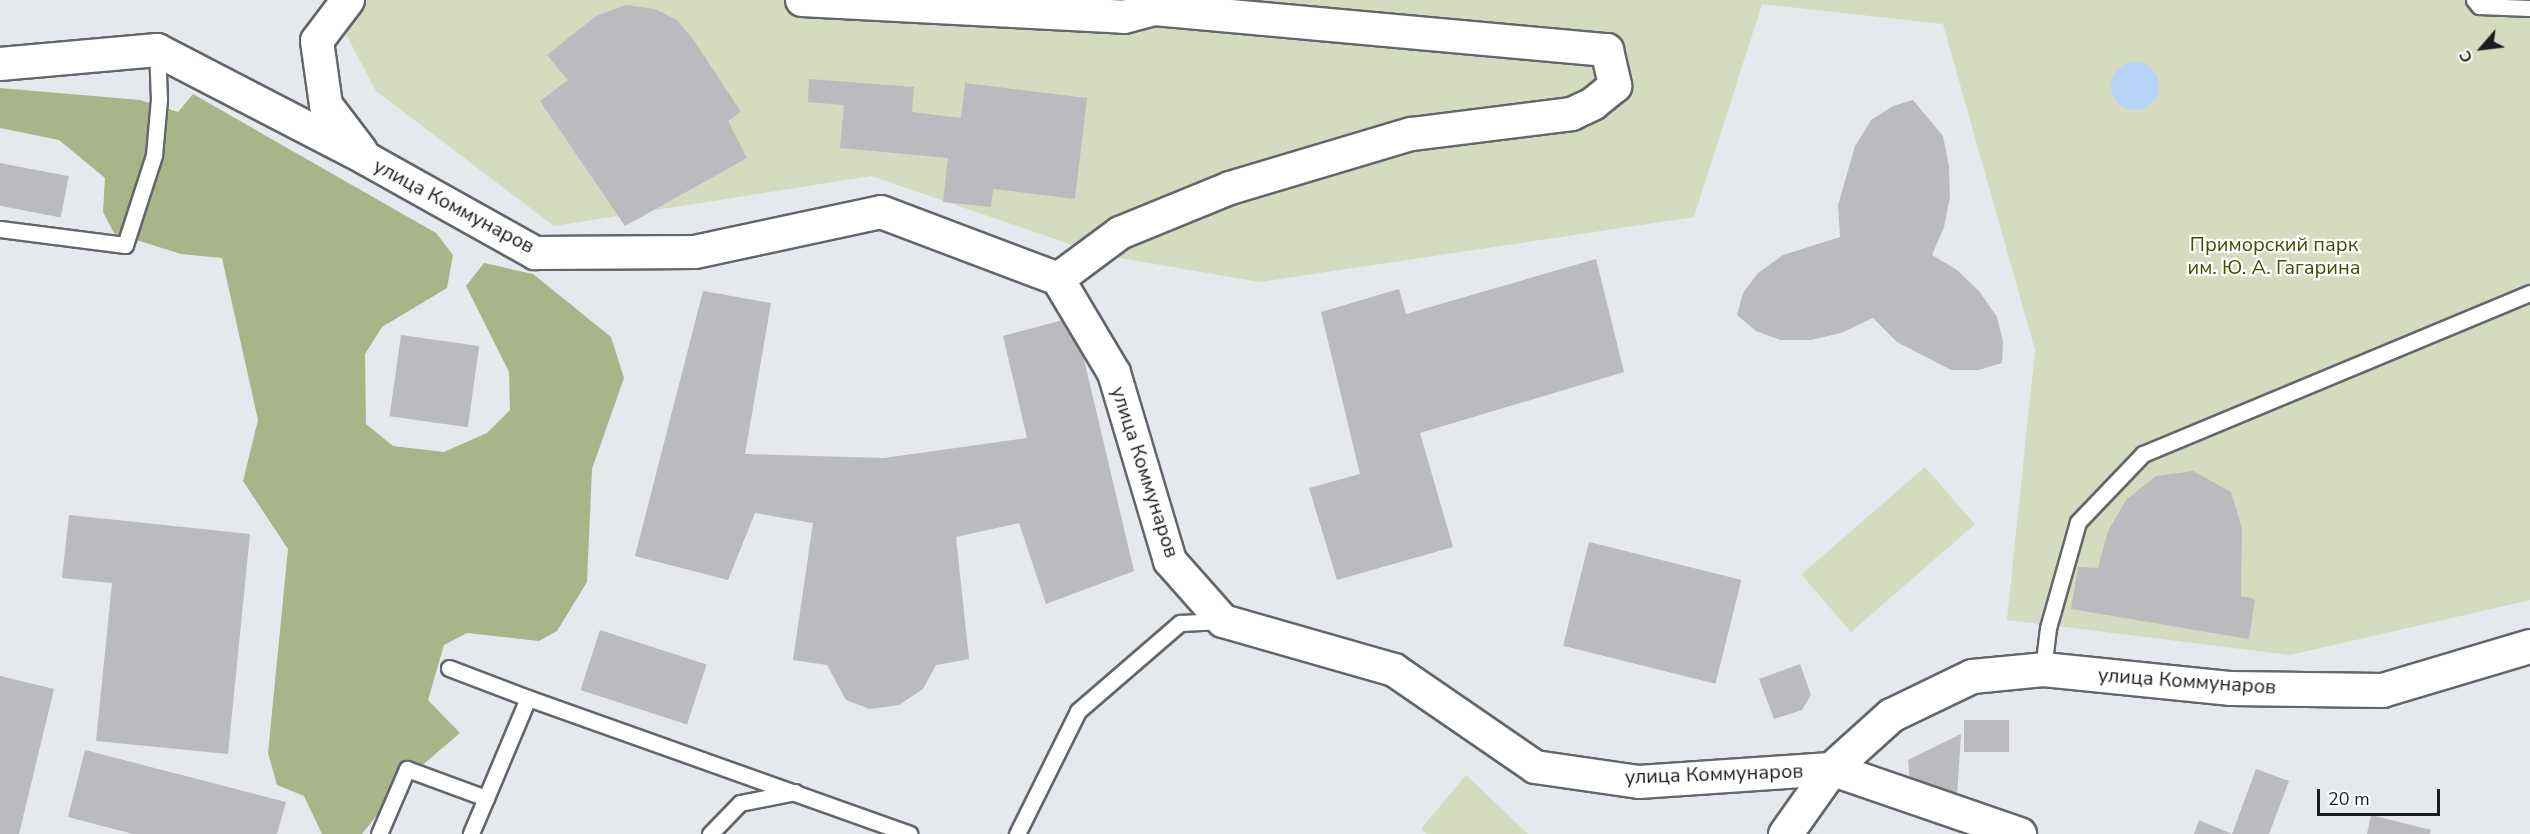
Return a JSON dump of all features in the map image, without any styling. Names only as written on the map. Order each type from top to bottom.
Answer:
[{"type":"main road","name":"улица Коммунаров","points":[[1832,769],[1891,715],[1972,676],[2043,669],[2231,688],[2382,690],[2530,646]]},
{"type":"main road","points":[[1785,834],[1832,769]]},
{"type":"street","points":[[348,0],[317,41],[326,105],[367,159]]},
{"type":"street","points":[[802,0],[1124,17],[1154,9],[1607,50],[1614,86],[1593,104],[1572,114],[1411,134],[1230,188],[1120,233],[1058,279]]},
{"type":"street","points":[[0,64],[157,50]]},
{"type":"street","name":"улица Коммунаров","points":[[157,50],[367,159],[536,253],[695,252],[881,212],[1058,279],[1114,373],[1170,561],[1223,621],[1394,670],[1535,767],[1639,782],[1832,769]]},
{"type":"street","points":[[1832,769],[2020,834]]},
{"type":"lane","points":[[2474,0],[2479,6],[2530,8]]},
{"type":"lane","points":[[0,229],[125,245],[154,155],[159,99],[157,50]]},
{"type":"lane","points":[[2043,669],[2048,628],[2078,522],[2144,454],[2530,293]]},
{"type":"lane","points":[[1017,834],[1078,711],[1180,623],[1223,621]]},
{"type":"lane","points":[[449,668],[909,834]]},
{"type":"lane","points":[[471,834],[528,698]]},
{"type":"lane","points":[[379,834],[407,769],[486,798]]},
{"type":"lane","points":[[710,834],[740,804],[795,792]]},
{"type":"green space","name":"Приморский парк им. Ю. А. Гагарина","points":[[328,0],[2530,0],[2530,600],[2290,655],[2007,620],[2035,350],[1943,24],[1762,4],[1694,217],[1260,282],[1102,255],[871,176],[554,226],[376,91]]},
{"type":"green space","points":[[0,88],[140,100],[178,112],[193,94],[436,233],[453,255],[447,288],[382,327],[365,354],[366,424],[393,446],[444,452],[487,433],[510,410],[509,372],[466,286],[484,263],[533,274],[611,337],[624,378],[592,469],[587,582],[557,631],[539,641],[467,633],[444,645],[428,700],[460,733],[405,780],[362,834],[322,834],[304,796],[277,785],[268,753],[288,549],[243,481],[258,420],[222,258],[181,254],[114,233],[103,212],[105,178],[59,140],[0,128]]},
{"type":"green space","points":[[1925,467],[1975,524],[1851,632],[1801,575]]},
{"type":"green space","points":[[1466,775],[1528,834],[1427,834],[1421,829]]},
{"type":"water","points":[[2135,62],[2152,69],[2159,86],[2152,103],[2135,110],[2118,103],[2111,86],[2118,69]]},
{"type":"building","points":[[626,5],[655,9],[677,20],[695,42],[741,112],[728,121],[747,158],[625,226],[540,101],[568,80],[547,55],[596,16]]},
{"type":"building","points":[[809,79],[914,87],[912,112],[961,118],[965,83],[1087,98],[1075,199],[993,189],[991,207],[943,202],[948,158],[840,148],[844,105],[808,102]]},
{"type":"building","points":[[1913,100],[1943,136],[1949,166],[1950,197],[1944,227],[1932,255],[1957,270],[1979,291],[1997,317],[2003,341],[2002,363],[1978,370],[1951,370],[1897,342],[1873,318],[1841,333],[1811,340],[1780,340],[1756,331],[1737,315],[1743,293],[1758,273],[1783,255],[1840,237],[1838,205],[1855,146],[1871,120],[1893,106]]},
{"type":"building","points":[[0,163],[69,176],[61,218],[0,206]]},
{"type":"building","points":[[1596,259],[1624,372],[1420,433],[1453,547],[1337,580],[1309,488],[1360,474],[1321,312],[1399,289],[1406,314]]},
{"type":"building","points":[[703,291],[771,303],[745,454],[884,458],[1027,438],[1003,336],[1074,317],[1134,571],[1046,604],[1019,523],[956,537],[969,659],[936,665],[923,689],[899,705],[870,709],[846,700],[827,665],[793,660],[813,523],[755,513],[728,580],[635,556]]},
{"type":"building","points":[[401,335],[479,346],[468,427],[390,416]]},
{"type":"building","points":[[2193,471],[2231,492],[2242,528],[2241,596],[2255,599],[2249,639],[2071,609],[2078,567],[2098,568],[2108,531],[2126,500],[2156,476]]},
{"type":"building","points":[[69,515],[250,534],[228,754],[96,741],[112,583],[62,578]]},
{"type":"building","points":[[1589,542],[1741,580],[1715,684],[1563,646]]},
{"type":"building","points":[[600,630],[707,665],[687,725],[581,690]]},
{"type":"building","points":[[1800,664],[1811,695],[1802,710],[1774,719],[1759,679]]},
{"type":"building","points":[[0,676],[54,689],[19,834],[0,834]]},
{"type":"building","points":[[1964,720],[2009,720],[2009,752],[1964,752]]},
{"type":"building","points":[[1961,734],[1957,795],[1910,783],[1908,760]]},
{"type":"building","points":[[85,750],[286,802],[277,834],[133,834],[68,817]]},
{"type":"building","points":[[2256,769],[2289,781],[2269,834],[2232,834]]},
{"type":"building","points":[[2371,815],[2431,830],[2430,834],[2367,834]]},
{"type":"building","points":[[2199,820],[2232,834],[2194,834]]}]
